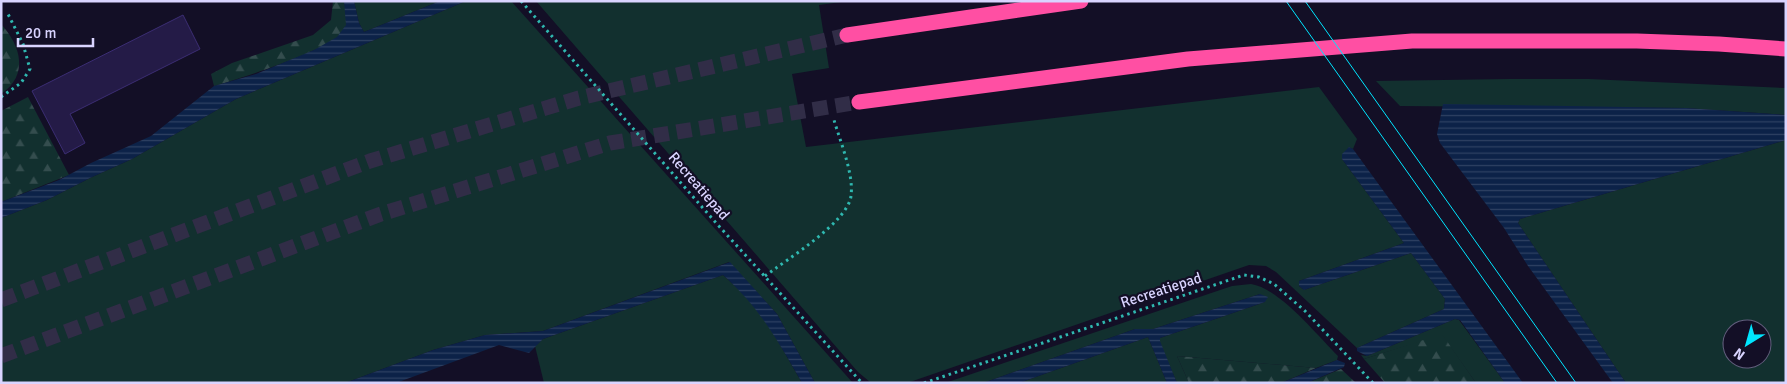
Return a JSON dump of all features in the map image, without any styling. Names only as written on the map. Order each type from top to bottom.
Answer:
[{"type":"highway","points":[[847,35],[1081,1]]},
{"type":"highway","points":[[859,102],[1188,59],[1412,41],[1627,41],[1719,44],[1786,49]]},
{"type":"path","name":"Recreatiepad","points":[[521,1],[862,383]]},
{"type":"path","points":[[1,97],[22,83],[30,69],[23,44],[7,12]]},
{"type":"path","points":[[765,276],[834,223],[846,210],[852,196],[851,180],[834,120]]},
{"type":"path","name":"Recreatiepad","points":[[924,383],[1244,276],[1259,277],[1274,284],[1304,311],[1372,383]]},
{"type":"green space","points":[[333,1],[344,1],[347,17],[346,28],[335,39],[283,63],[214,86],[211,74],[232,63],[313,35],[331,20]]},
{"type":"green space","points":[[354,1],[440,1],[364,32],[359,23]]},
{"type":"green space","points":[[466,1],[511,1],[853,383],[815,383],[777,314],[729,262],[543,331],[485,335],[433,350],[345,383],[1,383],[1,218],[47,200],[132,159],[236,99]]},
{"type":"green space","points":[[536,1],[849,1],[819,5],[829,68],[792,74],[806,147],[1319,87],[1357,139],[1353,149],[1349,147],[1342,159],[1404,243],[1299,281],[1299,286],[1304,290],[1411,253],[1445,299],[1444,309],[1357,348],[1276,272],[1266,266],[1249,265],[907,383],[870,382],[858,372]]},
{"type":"green space","points":[[1,24],[17,51],[19,69],[16,78],[1,94]]},
{"type":"green space","points":[[1589,79],[1786,88],[1786,115],[1685,108],[1400,106],[1376,81]]},
{"type":"green space","points":[[28,97],[69,175],[1,202],[1,111]]},
{"type":"green space","points":[[1786,140],[1786,383],[1626,383],[1518,223],[1520,219]]},
{"type":"green space","points":[[723,275],[746,296],[767,322],[802,383],[544,383],[535,346],[543,339]]},
{"type":"green space","points":[[1251,284],[1262,287],[1285,303],[1338,356],[1337,360],[1316,368],[1177,356],[1189,383],[1177,383],[1159,341],[1160,338],[1265,302],[1260,294],[1153,329],[1135,329],[983,383],[945,383],[1232,286]]},
{"type":"green space","points":[[1455,319],[1459,320],[1505,383],[1476,383],[1442,335],[1364,359],[1361,355],[1367,356]]},
{"type":"green space","points":[[1442,334],[1476,383],[1385,383],[1364,359]]},
{"type":"green space","points":[[1148,337],[1167,383],[1019,383]]},
{"type":"green space","points":[[1177,356],[1316,368],[1281,383],[1189,383]]},
{"type":"green space","points":[[1341,369],[1356,383],[1307,383]]},
{"type":"water","points":[[344,1],[354,1],[359,23],[364,32],[440,1],[466,1],[236,99],[132,159],[47,200],[1,218],[1,202],[59,180],[91,163],[151,136],[214,86],[256,74],[314,50],[337,37],[346,25]]},
{"type":"water","points":[[1443,104],[1686,108],[1786,115],[1786,140],[1520,219],[1518,223],[1626,383],[1613,383],[1528,266],[1504,228],[1440,143],[1437,134]]},
{"type":"water","points":[[1349,147],[1353,149],[1523,383],[1505,383],[1460,320],[1455,319],[1367,356],[1357,351],[1357,348],[1444,309],[1445,299],[1411,253],[1304,290],[1299,286],[1299,281],[1404,243],[1342,159],[1342,154]]},
{"type":"water","points":[[730,262],[777,314],[815,383],[802,383],[758,313],[723,275],[543,339],[529,353],[499,345],[396,383],[345,383],[433,350],[485,335],[543,331]]},
{"type":"water","points":[[1260,294],[1268,297],[1265,302],[1160,338],[1177,383],[1167,383],[1148,337],[1019,383],[983,383],[1135,329],[1153,329]]},
{"type":"water","points":[[1337,360],[1345,363],[1344,367],[1307,383],[1281,383]]},
{"type":"building","points":[[183,15],[200,49],[70,114],[85,143],[65,154],[32,91]]},
{"type":"tunnel","points":[[1,300],[370,161],[579,98],[847,35]]},
{"type":"tunnel","points":[[1,356],[381,214],[610,143],[859,102]]},
{"type":"tram line","points":[[1286,1],[1557,383]]},
{"type":"tram line","points":[[1305,1],[1576,383]]}]
